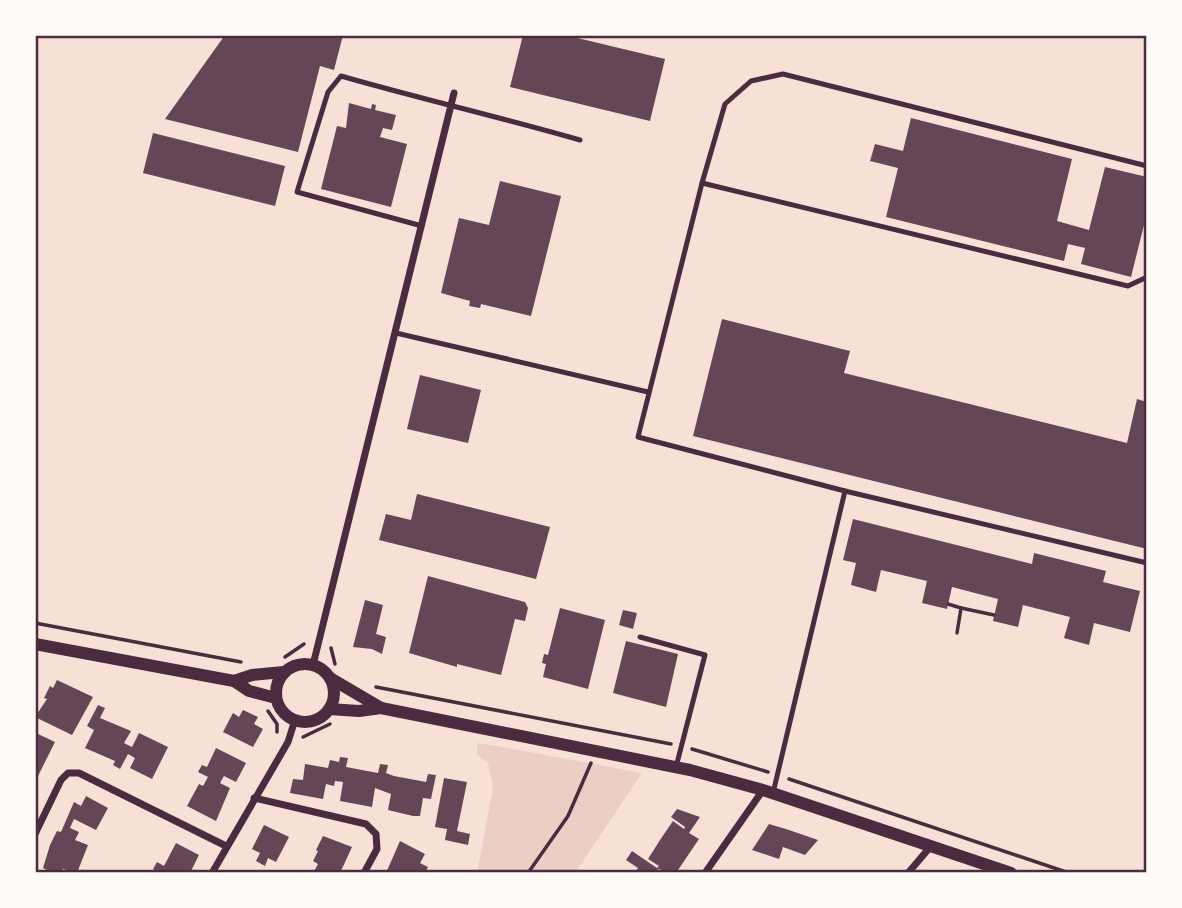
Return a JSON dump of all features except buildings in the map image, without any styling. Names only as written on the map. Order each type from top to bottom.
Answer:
[{"type":"street","points":[[313,665],[454,93]]},
{"type":"street","points":[[35,644],[234,681],[249,691],[276,698]]},
{"type":"street","points":[[234,681],[281,666],[313,665],[333,673],[381,708]]},
{"type":"street","points":[[281,666],[276,698],[286,715],[295,720],[314,720],[329,709],[334,693],[333,673]]},
{"type":"street","points":[[329,709],[359,711],[381,708],[676,766],[768,791],[1011,873]]},
{"type":"street","points":[[212,873],[288,742],[295,720]]},
{"type":"street","points":[[35,834],[61,780],[68,773],[79,773],[226,846]]},
{"type":"street","points":[[705,873],[768,791]]},
{"type":"street","points":[[254,798],[366,824],[376,834],[377,849],[364,873]]},
{"type":"street","points":[[908,873],[932,845]]},
{"type":"lane","points":[[1147,166],[783,74],[751,81],[725,104],[702,183],[638,437],[845,491],[1147,563]]},
{"type":"lane","points":[[422,226],[297,192],[328,92],[341,76],[451,108],[486,113],[580,140]]},
{"type":"lane","points":[[702,183],[1128,286],[1147,277]]},
{"type":"lane","points":[[396,333],[648,392]]},
{"type":"lane","points":[[768,791],[845,491]]},
{"type":"lane","points":[[640,637],[705,656],[676,766]]},
{"type":"path","points":[[948,604],[994,615]]},
{"type":"path","points":[[957,633],[961,608]]},
{"type":"path","points":[[35,623],[243,662]]},
{"type":"path","points":[[281,666],[309,639],[328,643],[333,673]]},
{"type":"path","points":[[375,686],[413,693]]},
{"type":"path","points":[[528,873],[568,816],[595,751]]},
{"type":"shaded area","points":[[477,743],[642,773],[575,873],[477,873],[493,788],[488,763],[477,755]]}]
